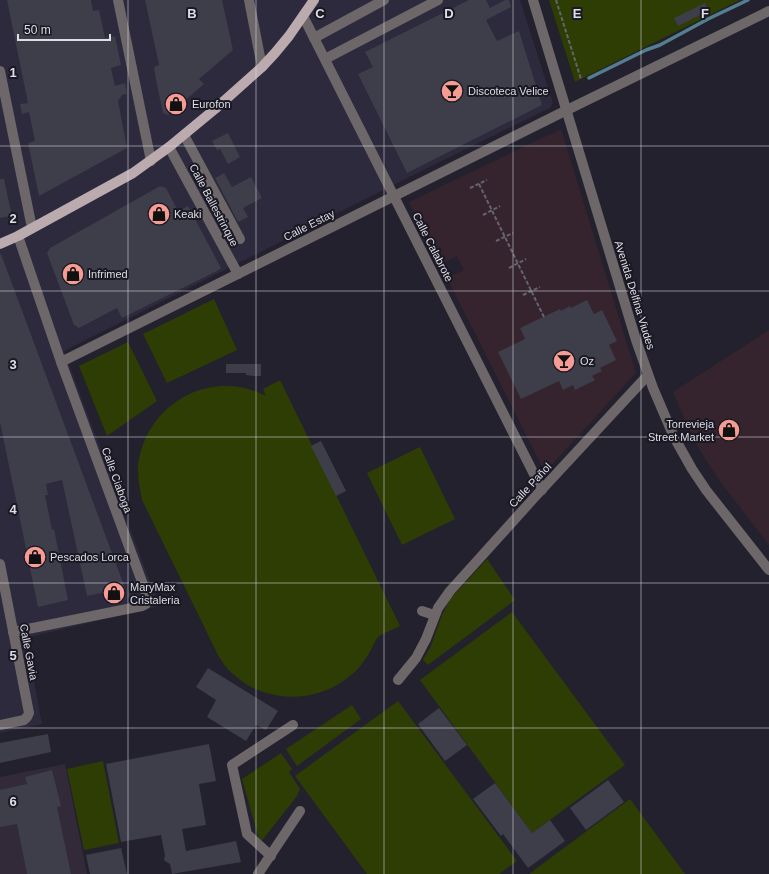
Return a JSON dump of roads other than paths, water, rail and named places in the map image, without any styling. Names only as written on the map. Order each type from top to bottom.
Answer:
[{"type":"main road","points":[[0,244],[18,236],[120,180],[151,161],[184,135],[262,67],[275,53],[314,0]]},
{"type":"street","points":[[118,0],[151,161]]},
{"type":"street","points":[[249,0],[262,67]]},
{"type":"street","points":[[314,38],[384,0]]},
{"type":"street","points":[[325,59],[438,0]]},
{"type":"street","name":"Avenida Delfina Viudes","points":[[533,0],[648,376],[674,437],[692,469],[706,490],[769,570]]},
{"type":"street","name":"Calle Estay","points":[[61,362],[769,10]]},
{"type":"street","name":"Calle Calabrote","points":[[303,16],[542,490]]},
{"type":"street","points":[[0,71],[32,228]]},
{"type":"street","points":[[184,135],[240,239]]},
{"type":"street","name":"Calle Ballestrinque","points":[[169,147],[238,274]]},
{"type":"street","name":"Calle Ciaboga","points":[[13,632],[142,606],[146,604],[148,600],[148,596],[61,362],[18,236]]},
{"type":"street","name":"Calle Pañol","points":[[398,680],[409,667],[421,648],[434,615],[450,591],[648,376]]},
{"type":"street","name":"Calle Gavia","points":[[0,564],[29,713],[24,720],[0,725]]},
{"type":"street","points":[[422,611],[434,615]]},
{"type":"street","points":[[271,856],[247,834],[232,765],[293,725]]},
{"type":"street","points":[[258,874],[300,811]]},
{"type":"waterway","points":[[589,78],[646,50],[660,45],[708,19],[748,0]]},
{"type":"place","name":"Discoteca Velice","points":[[452,91]]},
{"type":"place","name":"Eurofon","points":[[176,104]]},
{"type":"place","name":"Keaki","points":[[159,214]]},
{"type":"place","name":"Infrimed","points":[[73,274]]},
{"type":"place","name":"Oz","points":[[564,361]]},
{"type":"place","name":"Torrevieja Street Market","points":[[729,430]]},
{"type":"place","name":"Pescados Lorca","points":[[35,557]]},
{"type":"place","name":"MaryMax Cristaleria","points":[[114,593]]}]
